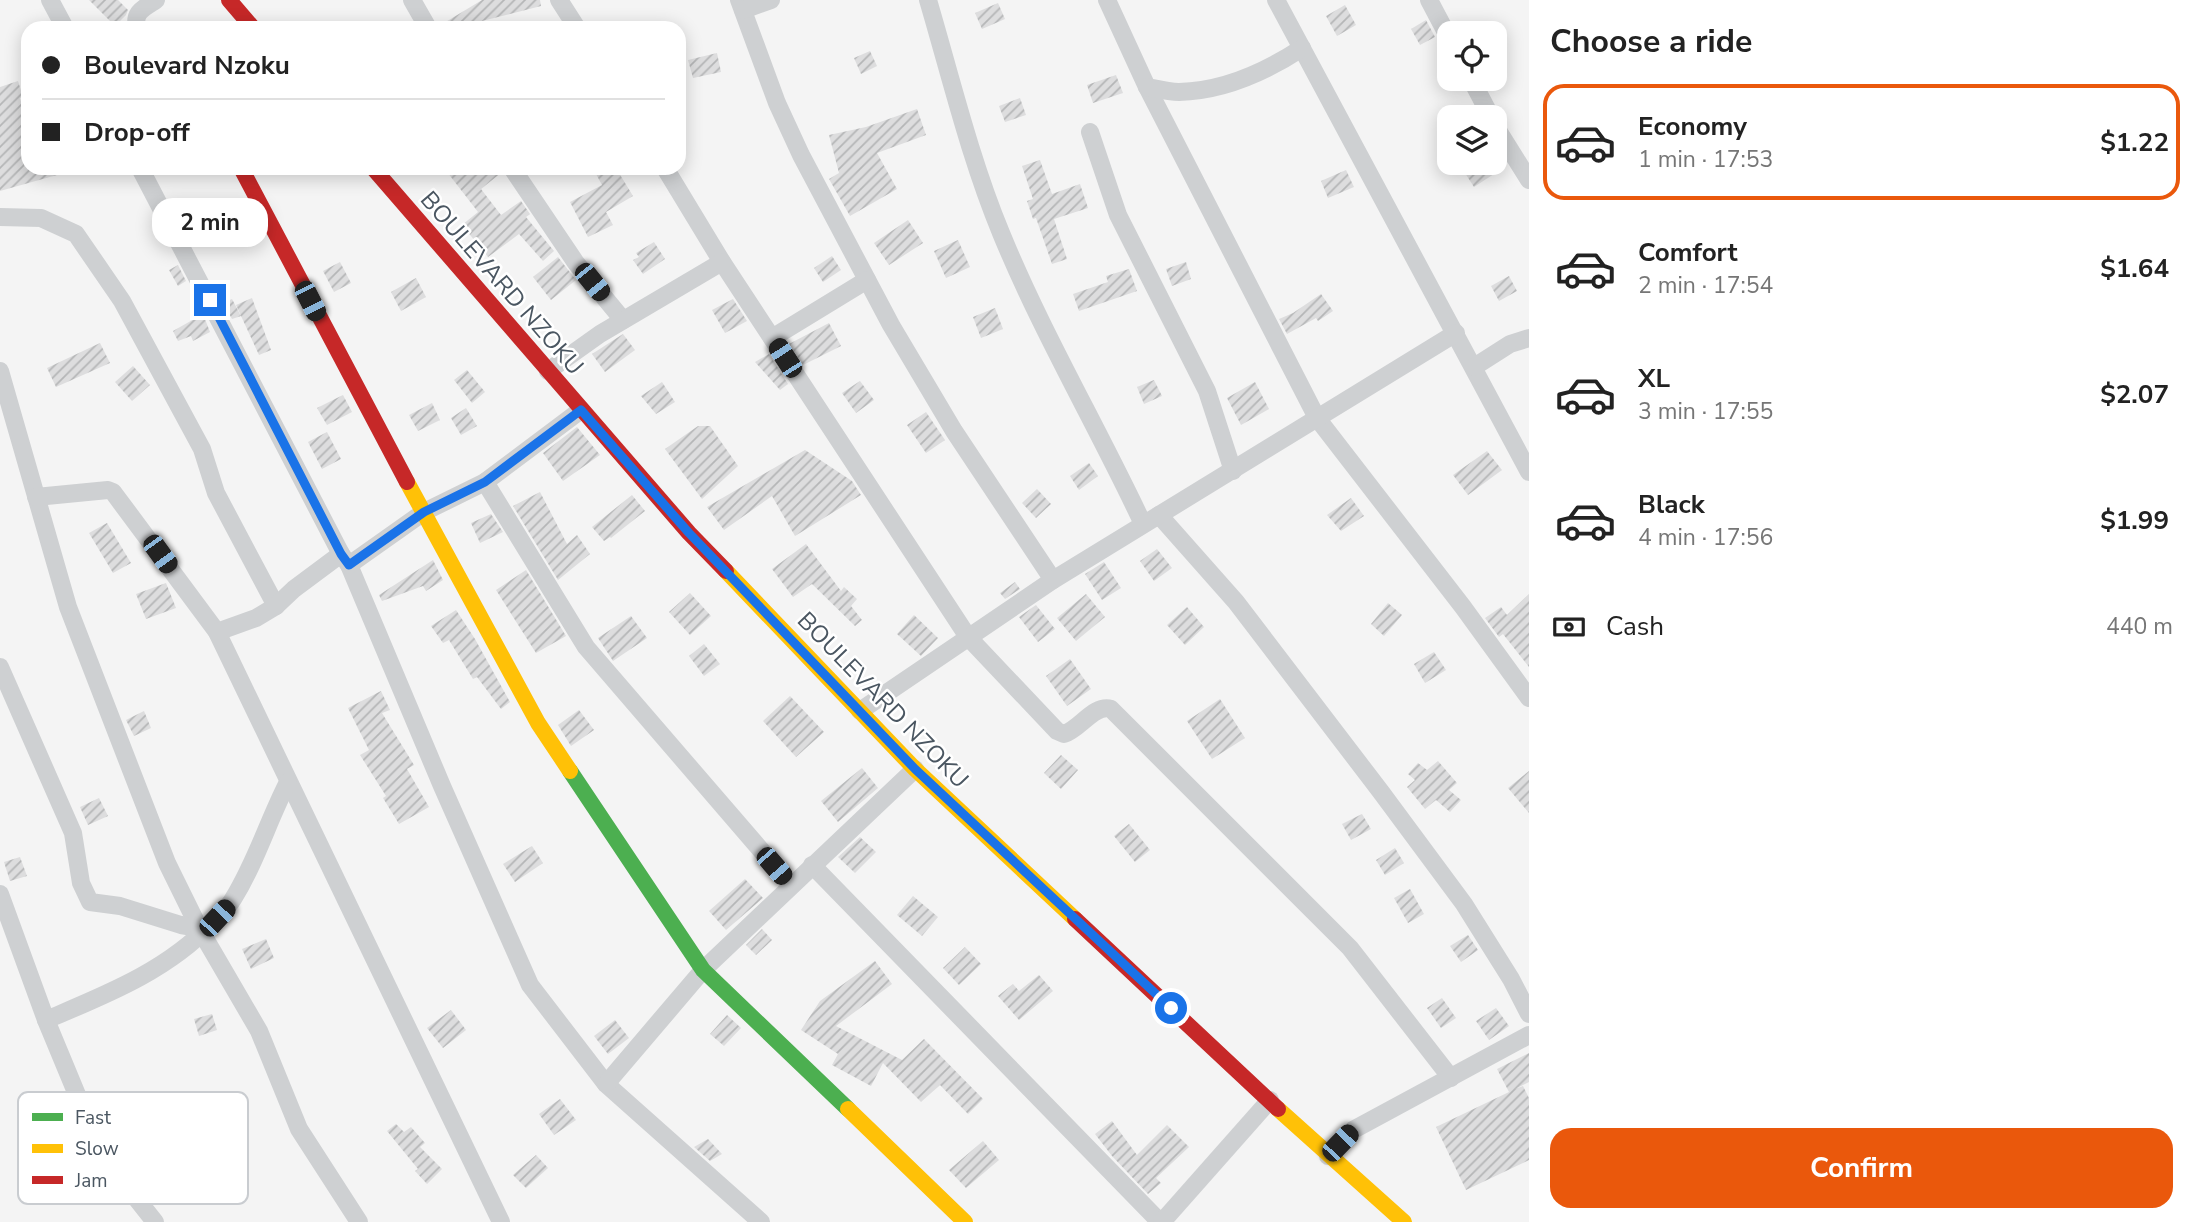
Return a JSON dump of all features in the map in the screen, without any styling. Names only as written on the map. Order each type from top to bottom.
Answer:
[{"type":"street","points":[[50,0],[61,21]]},
{"type":"street","points":[[135,21],[137,13],[156,0]]},
{"type":"street","points":[[229,0],[247,21]]},
{"type":"street","points":[[412,0],[424,21]]},
{"type":"street","points":[[559,0],[572,21]]},
{"type":"street","points":[[771,0],[741,5],[776,103],[801,155],[891,325],[954,431],[1052,580]]},
{"type":"street","points":[[928,0],[969,140],[1000,231],[1041,325],[1105,444],[1143,524]]},
{"type":"street","points":[[1107,0],[1147,87],[1317,418],[1463,607],[1529,698]]},
{"type":"street","points":[[1276,0],[1529,472]]},
{"type":"street","points":[[1429,0],[1440,21]]},
{"type":"street","points":[[1147,87],[1179,92],[1214,86],[1258,73],[1302,48]]},
{"type":"street","points":[[1090,132],[1118,215],[1207,391],[1233,471]]},
{"type":"street","points":[[1507,145],[1529,180]]},
{"type":"street","points":[[144,175],[345,559],[530,985],[606,1084],[761,1222]]},
{"type":"street","points":[[245,175],[538,723],[703,970],[965,1222]]},
{"type":"street","name":"BOULEVARD NZOKU","points":[[379,175],[689,533],[915,769],[1328,1156],[1404,1222]]},
{"type":"street","points":[[517,175],[576,263],[623,320]]},
{"type":"street","points":[[669,175],[722,262],[968,637],[1057,731],[1064,734],[1071,732],[1099,709],[1111,709],[1350,948],[1451,1078]]},
{"type":"street","points":[[0,217],[41,218],[76,234],[121,301],[202,450],[216,493],[276,606]]},
{"type":"street","points":[[548,371],[623,320],[722,262]]},
{"type":"street","points":[[772,338],[867,280]]},
{"type":"street","points":[[860,711],[1052,580],[1456,333]]},
{"type":"street","points":[[1474,368],[1510,344],[1529,338]]},
{"type":"street","points":[[0,372],[68,607],[167,863],[201,931],[259,1031],[299,1129],[359,1222]]},
{"type":"street","points":[[218,632],[256,618],[276,606],[294,589],[424,512],[485,482],[581,410]]},
{"type":"street","points":[[485,482],[586,647],[791,885]]},
{"type":"street","points":[[36,498],[108,490],[113,492],[218,632],[501,1222]]},
{"type":"street","points":[[1159,515],[1236,602],[1381,792],[1464,904],[1511,979],[1529,1014]]},
{"type":"street","points":[[0,667],[73,833],[80,883],[90,902],[120,906],[201,931]]},
{"type":"street","points":[[606,1084],[703,970],[915,769]]},
{"type":"street","points":[[46,1020],[161,966],[231,902],[249,871],[263,833],[288,782]]},
{"type":"street","points":[[812,865],[1161,1222],[1270,1100]]},
{"type":"street","points":[[0,894],[46,1020],[76,1092]]},
{"type":"street","points":[[1328,1156],[1353,1130],[1529,1035]]},
{"type":"street","points":[[141,1204],[155,1222]]},
{"type":"building","points":[[89,0],[118,0],[128,10],[120,21],[110,21]]},
{"type":"building","points":[[482,0],[540,0],[541,6],[482,21],[447,21]]},
{"type":"building","points":[[998,3],[1005,19],[982,29],[975,13]]},
{"type":"building","points":[[1345,5],[1356,25],[1337,36],[1326,16]]},
{"type":"building","points":[[1426,20],[1435,37],[1420,45],[1411,29]]},
{"type":"building","points":[[870,51],[877,66],[861,74],[854,58]]},
{"type":"building","points":[[717,53],[721,72],[693,78],[688,60]]},
{"type":"building","points":[[1116,75],[1123,93],[1093,103],[1087,85]]},
{"type":"building","points":[[18,81],[21,91],[21,175],[57,175],[0,191],[0,87]]},
{"type":"building","points":[[1020,98],[1026,115],[1005,122],[999,106]]},
{"type":"building","points":[[917,109],[926,135],[877,153],[897,189],[850,216],[829,179],[839,173],[829,135],[866,127]]},
{"type":"building","points":[[1040,160],[1052,194],[1080,184],[1088,208],[1054,219],[1067,259],[1052,264],[1027,201],[1033,199],[1022,166]]},
{"type":"building","points":[[1346,170],[1354,187],[1328,198],[1321,181]]},
{"type":"building","points":[[449,175],[498,175],[481,189],[501,215],[521,201],[530,214],[526,217],[554,251],[543,261],[519,234],[488,257],[462,225],[478,212]]},
{"type":"building","points":[[597,175],[620,175],[633,196],[606,212],[613,225],[588,237],[570,202],[602,185]]},
{"type":"building","points":[[1466,175],[1492,175],[1474,187]]},
{"type":"building","points":[[908,220],[923,243],[889,265],[874,243]]},
{"type":"building","points":[[958,240],[970,267],[946,278],[934,251]]},
{"type":"building","points":[[654,242],[665,259],[643,274],[633,260],[639,257],[636,253]]},
{"type":"building","points":[[832,256],[841,270],[823,282],[814,268]]},
{"type":"building","points":[[558,257],[576,280],[551,300],[533,277]]},
{"type":"building","points":[[340,262],[351,283],[334,292],[323,271]]},
{"type":"building","points":[[1186,262],[1191,279],[1172,286],[1166,269]]},
{"type":"building","points":[[178,265],[186,281],[178,286],[169,270]]},
{"type":"building","points":[[1129,269],[1137,291],[1079,311],[1073,294],[1108,282],[1106,276]]},
{"type":"building","points":[[1509,276],[1517,291],[1499,301],[1491,286]]},
{"type":"building","points":[[416,278],[426,297],[401,311],[391,292]]},
{"type":"building","points":[[1321,294],[1333,311],[1318,321],[1316,318],[1287,334],[1279,319]]},
{"type":"building","points":[[252,298],[271,350],[259,355],[236,305]]},
{"type":"building","points":[[232,299],[241,316],[232,319],[223,303]]},
{"type":"building","points":[[733,299],[747,321],[725,333],[712,310]]},
{"type":"building","points":[[995,308],[1003,329],[981,338],[973,317]]},
{"type":"building","points":[[203,314],[210,332],[193,341],[191,336],[178,341],[173,331]]},
{"type":"building","points":[[829,323],[841,346],[803,365],[789,344]]},
{"type":"building","points":[[623,334],[635,350],[605,372],[592,354]]},
{"type":"building","points":[[100,343],[110,363],[56,387],[47,368]]},
{"type":"building","points":[[769,354],[788,384],[780,390],[755,362]]},
{"type":"building","points":[[133,366],[150,385],[132,401],[115,382]]},
{"type":"building","points":[[467,370],[485,392],[472,403],[454,380]]},
{"type":"building","points":[[1154,380],[1162,396],[1144,404],[1137,387]]},
{"type":"building","points":[[860,381],[874,400],[856,413],[842,393]]},
{"type":"building","points":[[662,382],[675,402],[656,414],[641,396]]},
{"type":"building","points":[[1255,382],[1269,409],[1241,425],[1227,398]]},
{"type":"building","points":[[343,395],[352,412],[327,425],[317,408]]},
{"type":"building","points":[[432,403],[440,420],[418,431],[409,415]]},
{"type":"building","points":[[466,408],[477,426],[461,435],[451,418]]},
{"type":"building","points":[[926,412],[945,440],[926,453],[907,425]]},
{"type":"building","points":[[698,426],[710,426],[738,466],[702,499],[665,449]]},
{"type":"building","points":[[577,427],[600,455],[563,481],[543,453]]},
{"type":"building","points":[[327,432],[341,459],[322,469],[308,442]]},
{"type":"building","points":[[805,450],[852,481],[861,495],[795,536],[772,496],[724,530],[707,507]]},
{"type":"building","points":[[1487,451],[1502,470],[1468,495],[1453,475]]},
{"type":"building","points":[[1089,463],[1098,476],[1079,490],[1070,476]]},
{"type":"building","points":[[1037,489],[1051,504],[1036,518],[1022,503]]},
{"type":"building","points":[[540,492],[567,544],[577,535],[590,554],[558,580],[513,506]]},
{"type":"building","points":[[632,495],[645,511],[604,541],[592,527]]},
{"type":"building","points":[[1351,498],[1364,516],[1341,531],[1327,515]]},
{"type":"building","points":[[491,514],[503,532],[480,543],[471,523]]},
{"type":"building","points":[[107,523],[131,563],[113,573],[89,533]]},
{"type":"building","points":[[806,544],[841,591],[844,587],[857,599],[851,606],[862,620],[855,626],[812,584],[793,597],[772,569]]},
{"type":"building","points":[[1157,549],[1172,568],[1154,581],[1140,561]]},
{"type":"building","points":[[433,560],[443,580],[426,591],[423,586],[382,601],[379,595]]},
{"type":"building","points":[[1104,562],[1121,588],[1102,600],[1085,574]]},
{"type":"building","points":[[526,570],[566,636],[536,653],[496,590]]},
{"type":"building","points":[[1015,582],[1020,589],[1005,599],[1000,593]]},
{"type":"building","points":[[166,583],[176,608],[146,619],[136,594]]},
{"type":"building","points":[[690,593],[711,616],[690,635],[669,612]]},
{"type":"building","points":[[1086,594],[1105,617],[1076,641],[1057,618]]},
{"type":"building","points":[[1529,594],[1529,667],[1503,634],[1499,637],[1485,618],[1501,607],[1507,615]]},
{"type":"building","points":[[1388,603],[1402,615],[1384,636],[1371,624]]},
{"type":"building","points":[[1036,605],[1055,629],[1038,642],[1019,617]]},
{"type":"building","points":[[1187,607],[1204,627],[1185,645],[1167,625]]},
{"type":"building","points":[[456,610],[510,702],[501,709],[477,677],[473,679],[449,640],[443,643],[431,626]]},
{"type":"building","points":[[914,615],[938,638],[921,656],[897,634]]},
{"type":"building","points":[[631,616],[647,638],[613,661],[598,638]]},
{"type":"building","points":[[704,644],[720,664],[704,676],[689,656]]},
{"type":"building","points":[[1434,652],[1446,670],[1425,683],[1414,664]]},
{"type":"building","points":[[1070,659],[1091,689],[1067,706],[1046,676]]},
{"type":"building","points":[[381,691],[390,710],[382,713],[414,765],[407,769],[429,807],[399,824],[383,798],[386,796],[360,755],[369,750],[348,708]]},
{"type":"building","points":[[790,696],[824,732],[796,757],[763,721]]},
{"type":"building","points":[[1220,699],[1245,738],[1212,759],[1187,721]]},
{"type":"building","points":[[579,710],[594,730],[571,746],[558,725]]},
{"type":"building","points":[[144,711],[151,728],[134,736],[126,720]]},
{"type":"building","points":[[1061,755],[1078,770],[1061,789],[1044,773]]},
{"type":"building","points":[[1438,761],[1457,783],[1449,790],[1461,800],[1450,812],[1436,800],[1425,809],[1407,787],[1415,780],[1408,774],[1418,763],[1427,770]]},
{"type":"building","points":[[862,768],[878,788],[838,822],[821,801]]},
{"type":"building","points":[[1529,771],[1529,813],[1508,788]]},
{"type":"building","points":[[99,798],[108,816],[88,825],[80,807]]},
{"type":"building","points":[[1362,814],[1371,829],[1351,840],[1342,824]]},
{"type":"building","points":[[1129,824],[1150,850],[1135,862],[1114,836]]},
{"type":"building","points":[[860,837],[876,852],[855,873],[838,857]]},
{"type":"building","points":[[532,846],[543,863],[515,882],[503,864]]},
{"type":"building","points":[[1395,848],[1404,863],[1385,875],[1376,860]]},
{"type":"building","points":[[20,857],[27,876],[10,881],[4,862]]},
{"type":"building","points":[[745,879],[763,898],[726,930],[709,911]]},
{"type":"building","points":[[1410,889],[1424,914],[1408,923],[1394,898]]},
{"type":"building","points":[[913,896],[938,917],[922,936],[897,915]]},
{"type":"building","points":[[762,929],[772,940],[756,955],[746,945]]},
{"type":"building","points":[[1468,935],[1478,950],[1461,962],[1450,946]]},
{"type":"building","points":[[266,939],[274,958],[251,969],[242,949]]},
{"type":"building","points":[[965,947],[981,964],[959,985],[943,968]]},
{"type":"building","points":[[875,961],[892,984],[836,1026],[902,1060],[924,1039],[983,1099],[968,1114],[940,1085],[921,1102],[883,1063],[871,1086],[832,1065],[838,1054],[801,1030],[820,1001]]},
{"type":"building","points":[[1039,975],[1053,991],[1019,1020],[998,996],[1013,984],[1019,991]]},
{"type":"building","points":[[1442,998],[1456,1018],[1441,1028],[1427,1008]]},
{"type":"building","points":[[1496,1008],[1509,1026],[1489,1040],[1476,1021]]},
{"type":"building","points":[[451,1010],[466,1030],[443,1048],[427,1028]]},
{"type":"building","points":[[212,1014],[217,1030],[199,1036],[194,1019]]},
{"type":"building","points":[[727,1015],[741,1028],[724,1046],[710,1034]]},
{"type":"building","points":[[615,1020],[629,1038],[608,1054],[594,1036]]},
{"type":"building","points":[[1529,1053],[1529,1082],[1515,1089],[1523,1086],[1529,1098],[1529,1160],[1466,1190],[1436,1127],[1509,1092],[1497,1069]]},
{"type":"building","points":[[560,1099],[576,1120],[554,1135],[539,1114]]},
{"type":"building","points":[[1112,1121],[1137,1155],[1167,1125],[1189,1147],[1156,1178],[1161,1183],[1148,1194],[1095,1134]]},
{"type":"building","points":[[396,1124],[404,1132],[411,1127],[425,1143],[420,1147],[442,1169],[427,1184],[387,1131]]},
{"type":"building","points":[[708,1139],[722,1154],[710,1161],[694,1147]]},
{"type":"building","points":[[983,1141],[999,1160],[966,1188],[949,1170]]},
{"type":"building","points":[[536,1155],[548,1168],[526,1188],[513,1175]]},
{"type":"traffic: fast","points":[[570,771],[703,970],[848,1109]]},
{"type":"traffic: slow","points":[[407,482],[538,723],[570,771]]},
{"type":"traffic: slow","points":[[726,571],[915,769],[1075,919]]},
{"type":"traffic: slow","points":[[848,1109],[965,1222]]},
{"type":"traffic: slow","points":[[1278,1109],[1404,1222]]},
{"type":"traffic: jam","points":[[229,0],[247,21]]},
{"type":"traffic: jam","points":[[245,175],[407,482]]},
{"type":"traffic: jam","points":[[379,175],[689,533],[726,571]]},
{"type":"traffic: jam","points":[[1075,919],[1278,1109]]},
{"type":"route","points":[[210,300],[349,565],[424,512],[485,482],[581,410],[689,533],[915,769],[1171,1008]]}]
